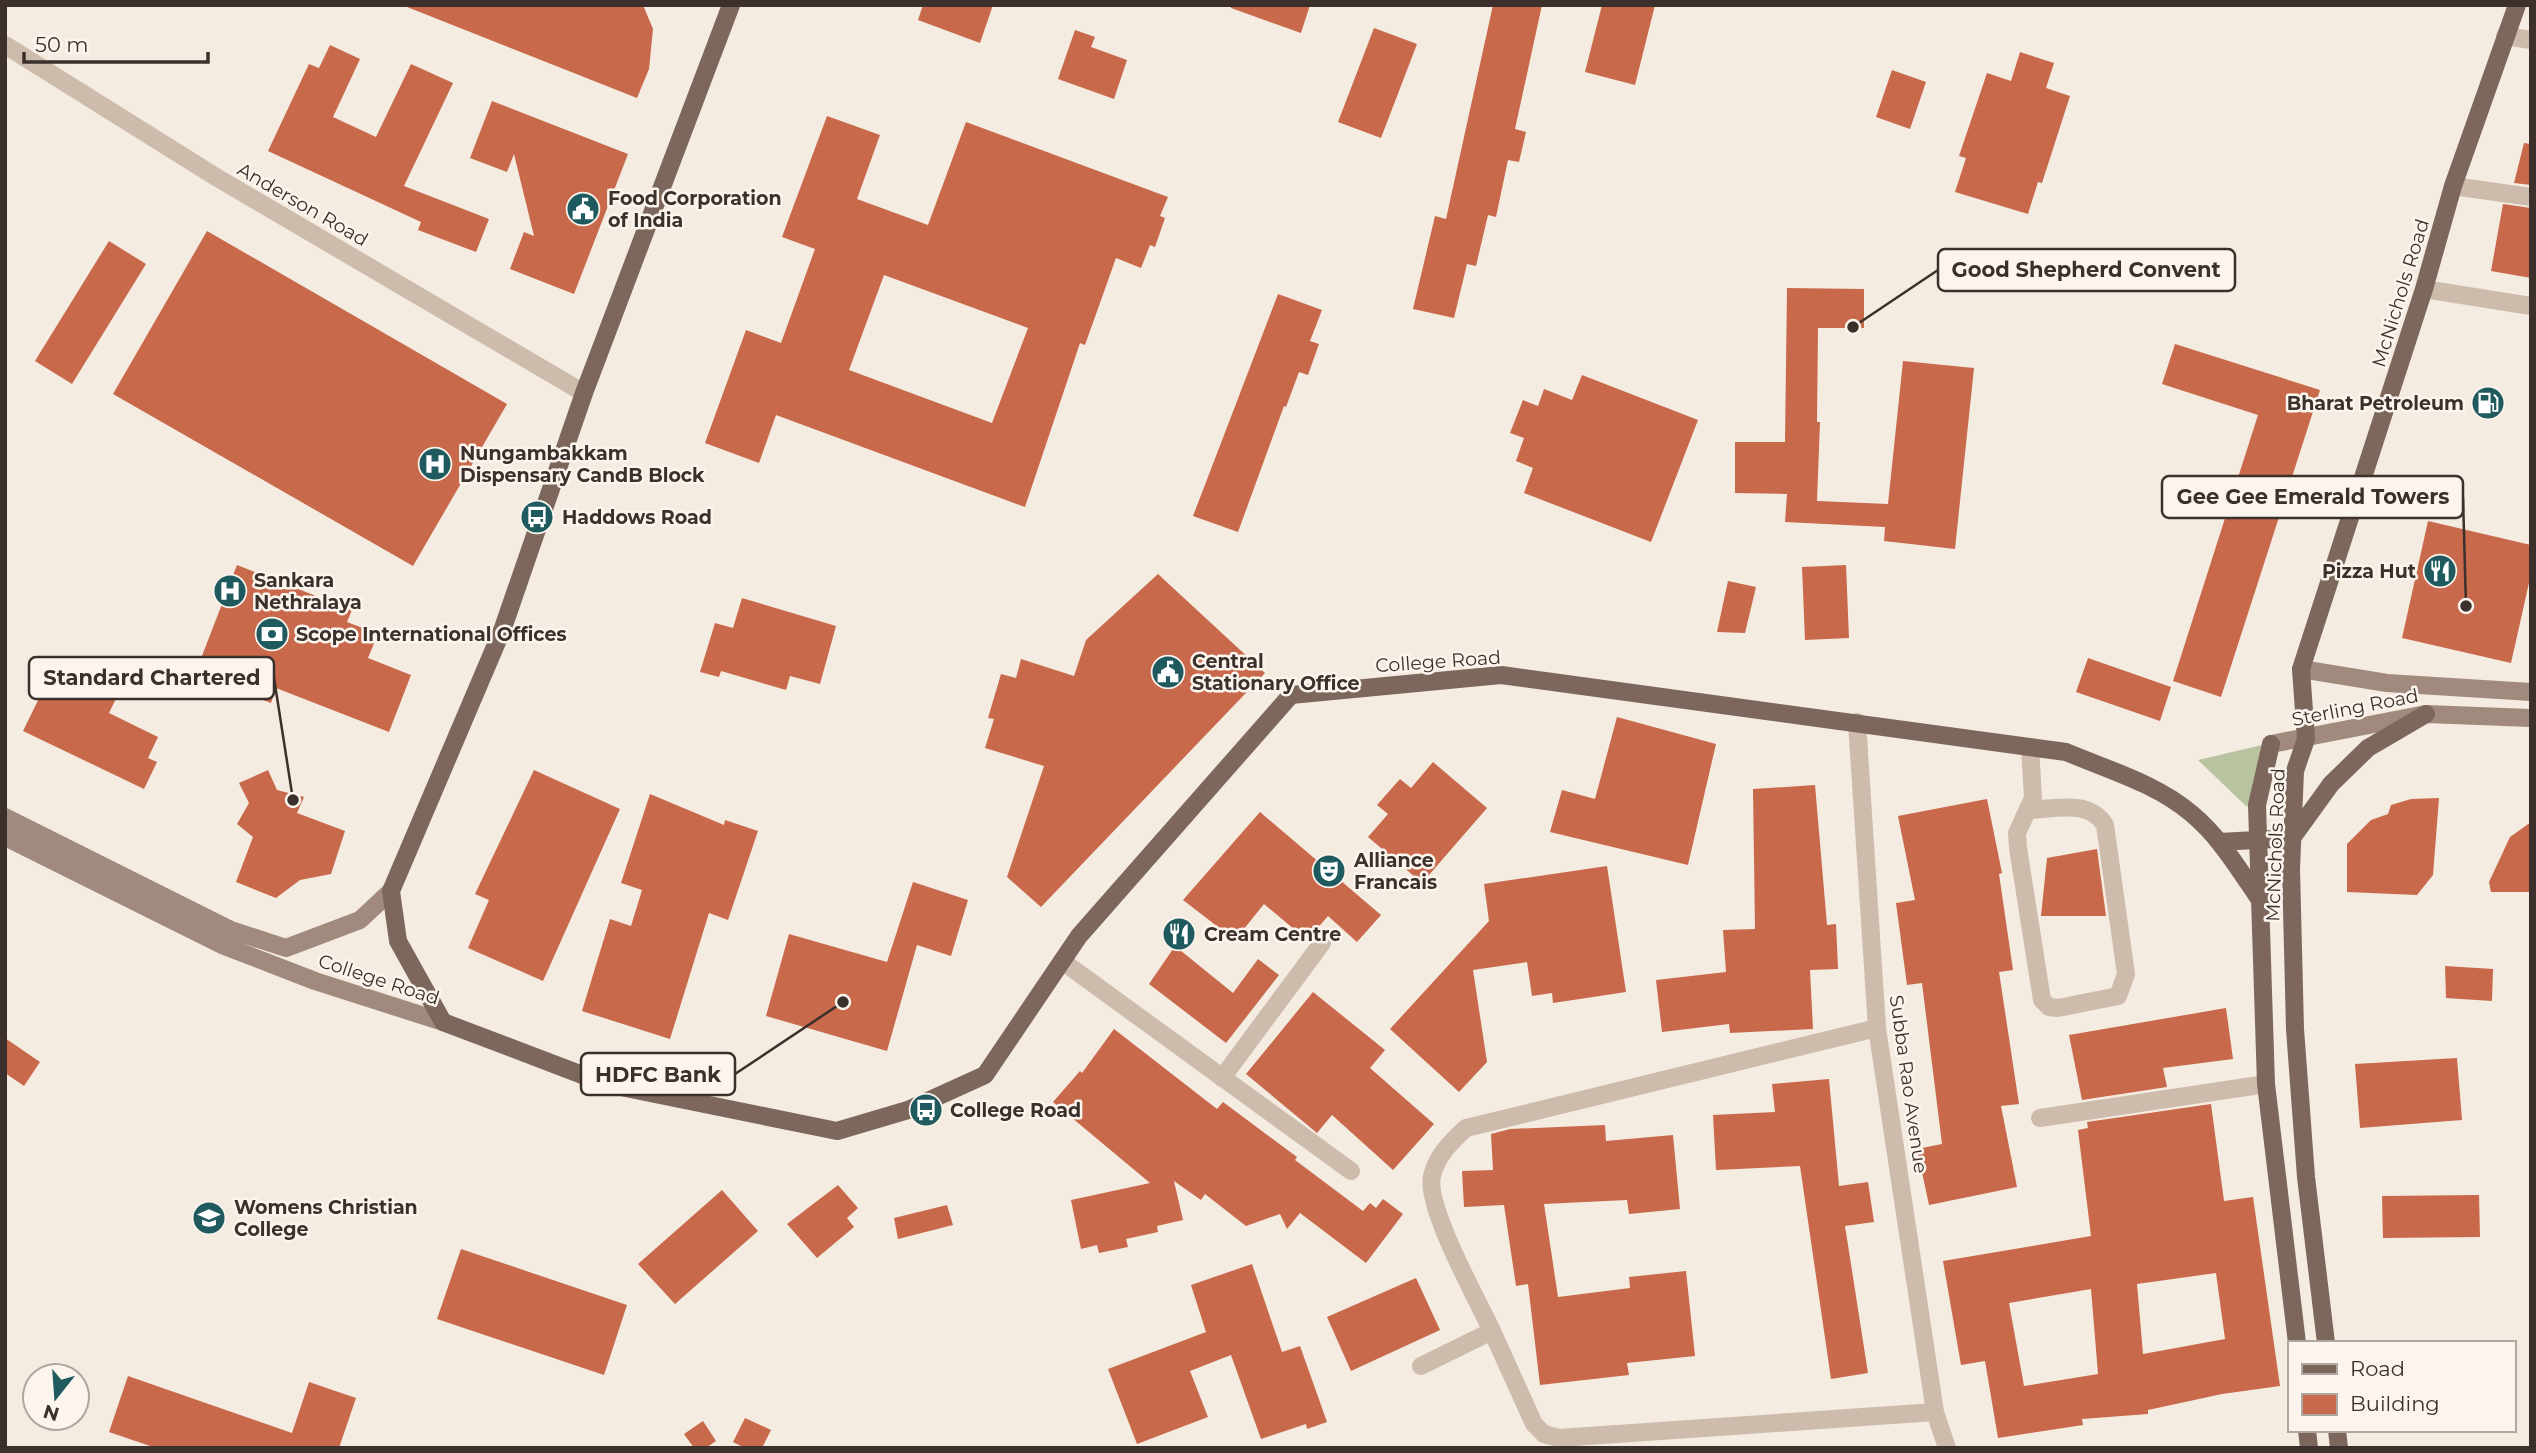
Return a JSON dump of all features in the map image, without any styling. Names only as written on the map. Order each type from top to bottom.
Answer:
[{"type":"main road","points":[[443,1022],[398,941],[391,891],[503,628],[584,393],[731,5]]},
{"type":"main road","name":"McNichols Road","points":[[2326,1341],[2306,1177],[2295,1029],[2292,838],[2295,771],[2306,739],[2301,669],[2424,289],[2453,186],[2517,5]]},
{"type":"main road","name":"Sterling Road","points":[[2301,669],[2386,683],[2531,692]]},
{"type":"main road","name":"College Road","points":[[5,837],[222,945],[315,981],[443,1022],[606,1084],[837,1131],[908,1110],[985,1075],[1079,936],[1291,695],[1502,675],[2066,752],[2153,788],[2192,814],[2219,842]]},
{"type":"main road","points":[[2219,842],[2292,838],[2331,784],[2368,748],[2426,714]]},
{"type":"main road","name":"Sterling Road","points":[[2271,744],[2426,714],[2531,718]]},
{"type":"main road","name":"McNichols Road","points":[[2271,744],[2257,805],[2266,1084],[2297,1341]]},
{"type":"main road","name":"College Road","points":[[5,817],[231,930],[286,948],[360,920],[391,891]]},
{"type":"main road","points":[[2219,842],[2262,903]]},
{"type":"street","points":[[2505,36],[2531,40]]},
{"type":"street","name":"Anderson Road","points":[[5,45],[216,177],[584,393]]},
{"type":"street","points":[[2453,186],[2531,197]]},
{"type":"street","points":[[2424,289],[2531,306]]},
{"type":"street","name":"Subba Rao Avenue","points":[[1857,722],[1877,1028],[1935,1412],[1947,1448]]},
{"type":"street","points":[[2029,810],[2089,810],[2098,815],[2105,825],[2126,974],[2118,996],[2059,1008],[2049,1007],[2042,1000],[2018,848],[2018,833],[2034,798],[2031,747]]},
{"type":"street","points":[[1222,1078],[1322,943]]},
{"type":"street","points":[[1062,961],[1351,1171]]},
{"type":"street","points":[[1877,1028],[1466,1128],[1444,1148],[1432,1177],[1433,1202],[1534,1424],[1544,1434],[1559,1438],[1935,1412]]},
{"type":"street","points":[[2040,1118],[2266,1084]]},
{"type":"street","points":[[1421,1366],[1492,1331]]},
{"type":"green space","points":[[2275,742],[2247,807],[2198,760]]},
{"type":"building","points":[[402,5],[643,5],[653,29],[649,69],[637,98]]},
{"type":"building","points":[[923,5],[993,5],[980,43],[918,20]]},
{"type":"building","points":[[1231,5],[1310,5],[1301,33],[1231,8]]},
{"type":"building","points":[[1493,5],[1542,5],[1515,129],[1526,132],[1519,162],[1508,160],[1496,217],[1488,215],[1476,266],[1467,264],[1454,318],[1413,309],[1435,216],[1446,219]]},
{"type":"building","points":[[1602,5],[1655,5],[1635,85],[1585,72]]},
{"type":"building","points":[[1374,28],[1417,44],[1381,138],[1338,122]]},
{"type":"building","points":[[1075,30],[1095,37],[1091,47],[1127,60],[1114,99],[1058,79]]},
{"type":"building","points":[[330,45],[360,59],[333,117],[376,137],[411,64],[453,83],[404,186],[489,219],[476,252],[418,230],[421,222],[268,151],[309,64],[319,68]]},
{"type":"building","points":[[2020,52],[2054,63],[2046,88],[2070,96],[2042,183],[2038,182],[2028,214],[1955,192],[1966,158],[1959,156],[1987,73],[2011,81]]},
{"type":"building","points":[[1892,70],[1926,82],[1910,129],[1876,117]]},
{"type":"building","points":[[492,101],[628,154],[574,294],[510,269],[524,232],[534,236],[514,154],[507,172],[470,158]]},
{"type":"building","points":[[827,116],[880,135],[857,199],[928,225],[966,122],[1168,197],[1160,216],[1165,218],[1155,247],[1150,245],[1141,268],[1116,258],[1085,345],[1080,343],[1025,507],[776,415],[759,463],[705,443],[746,330],[781,343],[815,249],[782,237]],"holes":[[[884,275],[1028,328],[992,423],[849,370]]]},
{"type":"building","points":[[2524,143],[2531,144],[2531,185],[2514,183]]},
{"type":"building","points":[[2503,204],[2531,208],[2531,278],[2491,271]]},
{"type":"building","points":[[207,231],[507,404],[413,566],[113,394]]},
{"type":"building","points":[[109,241],[146,264],[72,384],[35,361]]},
{"type":"building","points":[[1787,288],[1864,289],[1864,328],[1818,328],[1817,422],[1820,422],[1817,501],[1888,504],[1903,361],[1974,368],[1955,549],[1884,541],[1885,527],[1785,522],[1787,494],[1735,493],[1735,442],[1785,442]]},
{"type":"building","points":[[1278,294],[1322,310],[1310,341],[1319,344],[1308,375],[1299,372],[1286,407],[1284,406],[1238,532],[1193,516]]},
{"type":"building","points":[[2175,344],[2320,390],[2221,697],[2173,681],[2258,415],[2162,384]]},
{"type":"building","points":[[1582,375],[1698,420],[1651,542],[1524,493],[1533,468],[1516,461],[1524,438],[1510,433],[1523,400],[1538,406],[1544,389],[1572,400]]},
{"type":"building","points":[[2428,521],[2531,545],[2531,574],[2511,663],[2402,638]]},
{"type":"building","points":[[237,565],[352,610],[347,622],[378,634],[368,658],[411,675],[389,732],[276,688],[271,703],[195,674]]},
{"type":"building","points":[[1846,565],[1849,638],[1805,640],[1802,567]]},
{"type":"building","points":[[1158,574],[1265,673],[1041,907],[1007,877],[1044,766],[985,748],[994,719],[988,718],[1001,674],[1016,678],[1021,659],[1074,676],[1086,640]]},
{"type":"building","points":[[1728,581],[1756,587],[1745,633],[1717,632]]},
{"type":"building","points":[[742,598],[836,626],[820,684],[790,676],[786,690],[721,671],[719,677],[700,672],[715,623],[733,628]]},
{"type":"building","points":[[2088,658],[2171,687],[2160,721],[2076,692]]},
{"type":"building","points":[[105,665],[127,676],[109,713],[158,737],[148,758],[157,762],[144,789],[23,731],[47,682],[77,696],[89,672],[99,677]]},
{"type":"building","points":[[1617,717],[1716,744],[1688,865],[1550,832],[1562,790],[1595,799]]},
{"type":"building","points":[[1433,762],[1487,808],[1422,883],[1368,837],[1388,814],[1377,805],[1400,779],[1411,788]]},
{"type":"building","points":[[268,770],[277,790],[304,797],[297,813],[345,831],[331,874],[300,880],[276,898],[236,882],[253,837],[237,824],[249,803],[239,783]]},
{"type":"building","points":[[534,770],[620,809],[543,981],[468,948],[489,900],[475,894]]},
{"type":"building","points":[[1815,785],[1827,925],[1836,924],[1838,969],[1810,970],[1813,1029],[1730,1033],[1729,1024],[1662,1032],[1656,980],[1726,972],[1723,930],[1755,929],[1753,789]]},
{"type":"building","points":[[650,794],[724,825],[725,820],[758,831],[728,920],[709,913],[670,1039],[582,1011],[610,919],[631,926],[642,890],[621,883]]},
{"type":"building","points":[[2439,798],[2433,875],[2417,895],[2347,892],[2347,844],[2371,820],[2388,814],[2391,805],[2411,799]]},
{"type":"building","points":[[1987,799],[2002,873],[1999,874],[2013,970],[1999,972],[2019,1104],[2001,1106],[2017,1187],[1929,1205],[1917,1149],[1942,1144],[1922,983],[1907,985],[1896,903],[1915,900],[1898,816]]},
{"type":"building","points":[[1260,812],[1381,915],[1357,942],[1328,916],[1307,940],[1264,904],[1235,940],[1183,900]]},
{"type":"building","points":[[2531,822],[2531,892],[2491,892],[2489,882],[2510,837]]},
{"type":"building","points":[[2097,849],[2106,916],[2041,916],[2047,858]]},
{"type":"building","points":[[1607,866],[1626,992],[1553,1003],[1552,993],[1532,996],[1527,962],[1473,970],[1487,1062],[1459,1092],[1390,1029],[1489,921],[1484,884]]},
{"type":"building","points":[[913,882],[968,900],[951,956],[917,945],[887,1051],[766,1016],[789,934],[887,962]]},
{"type":"building","points":[[1175,946],[1233,993],[1258,959],[1279,975],[1226,1043],[1149,984]]},
{"type":"building","points":[[2445,966],[2493,969],[2492,1001],[2446,998]]},
{"type":"building","points":[[1313,992],[1385,1050],[1370,1068],[1434,1124],[1393,1170],[1332,1115],[1317,1133],[1246,1074]]},
{"type":"building","points":[[2226,1008],[2233,1059],[2163,1068],[2167,1087],[2082,1100],[2069,1035]]},
{"type":"building","points":[[1114,1029],[1217,1109],[1223,1102],[1363,1211],[1370,1203],[1376,1208],[1383,1199],[1403,1214],[1366,1263],[1300,1213],[1287,1229],[1280,1214],[1246,1226],[1205,1194],[1201,1200],[1174,1181],[1183,1220],[1157,1226],[1158,1232],[1126,1239],[1128,1247],[1099,1253],[1097,1245],[1081,1249],[1071,1200],[1150,1183],[1053,1102],[1080,1071],[1082,1073]]},
{"type":"building","points":[[5,1038],[40,1062],[24,1086],[5,1073]]},
{"type":"building","points":[[2457,1058],[2462,1120],[2360,1128],[2355,1064]]},
{"type":"building","points":[[1829,1079],[1839,1186],[1868,1182],[1874,1222],[1845,1226],[1868,1373],[1831,1379],[1800,1166],[1716,1170],[1713,1115],[1775,1112],[1772,1084]]},
{"type":"building","points":[[2211,1104],[2224,1201],[2253,1197],[2280,1386],[2222,1394],[2148,1410],[2148,1414],[2082,1419],[2083,1425],[1998,1438],[1985,1361],[1961,1365],[1943,1261],[2091,1236],[2078,1130],[2088,1128],[2087,1122]],"holes":[[[2216,1273],[2225,1339],[2143,1354],[2137,1284]],[[2091,1289],[2098,1374],[2024,1386],[2009,1303]]]},
{"type":"building","points":[[1605,1125],[1606,1141],[1673,1135],[1680,1209],[1629,1214],[1627,1200],[1544,1204],[1558,1297],[1630,1288],[1629,1277],[1686,1271],[1695,1356],[1627,1363],[1629,1375],[1540,1385],[1528,1284],[1516,1286],[1504,1205],[1464,1207],[1462,1171],[1493,1170],[1491,1134],[1510,1129]]},
{"type":"building","points":[[838,1185],[858,1208],[847,1218],[854,1227],[817,1258],[787,1224]]},
{"type":"building","points":[[722,1190],[758,1231],[675,1304],[638,1264]]},
{"type":"building","points":[[2479,1195],[2480,1237],[2383,1238],[2382,1196]]},
{"type":"building","points":[[947,1205],[953,1225],[898,1239],[894,1218]]},
{"type":"building","points":[[461,1249],[627,1305],[604,1375],[437,1319]]},
{"type":"building","points":[[1252,1264],[1282,1352],[1300,1346],[1327,1422],[1307,1429],[1306,1424],[1261,1439],[1231,1355],[1190,1371],[1208,1417],[1137,1444],[1108,1369],[1206,1332],[1191,1285]]},
{"type":"building","points":[[1416,1278],[1440,1330],[1351,1371],[1327,1317]]},
{"type":"building","points":[[128,1376],[292,1433],[309,1382],[356,1398],[339,1448],[156,1448],[109,1432]]},
{"type":"building","points":[[745,1418],[771,1430],[762,1448],[745,1448],[733,1442]]},
{"type":"building","points":[[703,1421],[716,1441],[706,1448],[694,1448],[684,1434]]},
{"type":"place","name":"Food Corporation of India","points":[[583,209]]},
{"type":"place","name":"Good Shepherd Convent","points":[[1853,327]]},
{"type":"place","name":"Bharat Petroleum","points":[[2488,403]]},
{"type":"place","name":"Nungambakkam Dispensary CandB Block","points":[[435,464]]},
{"type":"place","name":"Haddows Road","points":[[537,517]]},
{"type":"place","name":"Pizza Hut","points":[[2440,571]]},
{"type":"place","name":"Sankara Nethralaya","points":[[230,591]]},
{"type":"place","name":"Gee Gee Emerald Towers","points":[[2466,606]]},
{"type":"place","name":"Scope International Offices","points":[[272,634]]},
{"type":"place","name":"Central Stationary Office","points":[[1168,672]]},
{"type":"place","name":"Standard Chartered","points":[[293,800]]},
{"type":"place","name":"Alliance Francais","points":[[1329,871]]},
{"type":"place","name":"Cream Centre","points":[[1179,934]]},
{"type":"place","name":"HDFC Bank","points":[[843,1002]]},
{"type":"place","name":"College Road","points":[[926,1110]]},
{"type":"place","name":"Womens Christian College","points":[[209,1218]]}]
